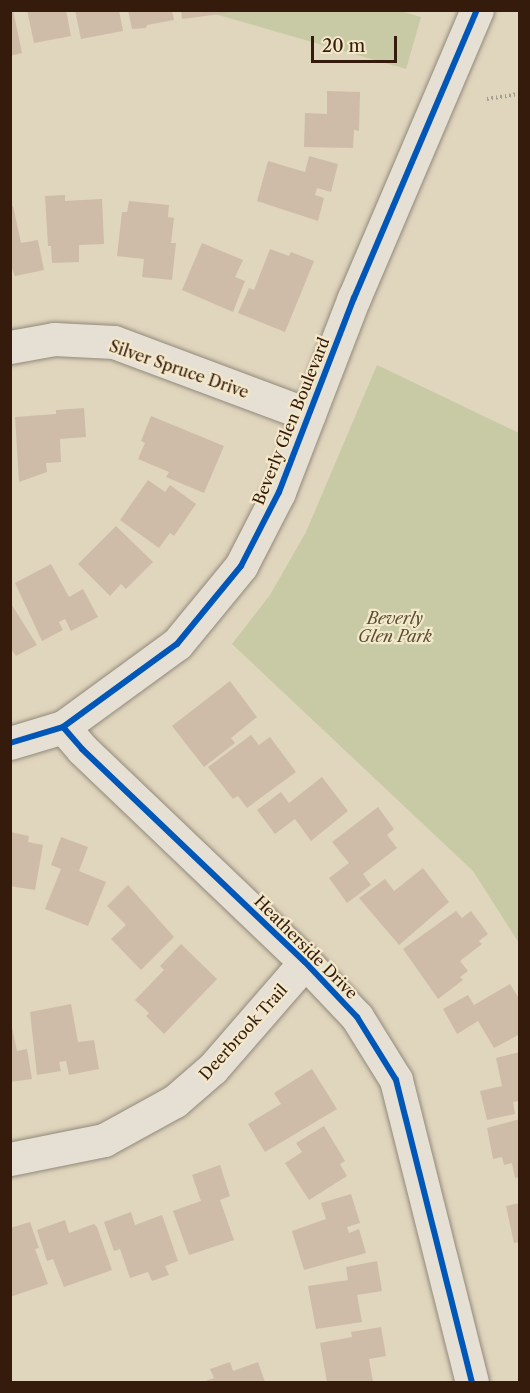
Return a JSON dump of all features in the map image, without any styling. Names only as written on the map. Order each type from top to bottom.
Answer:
[{"type":"street","name":"Beverly Glen Boulevard","points":[[10,743],[63,727],[177,644],[241,566],[279,492],[354,298],[477,10]]},
{"type":"street","name":"Silver Spruce Drive","points":[[10,347],[54,339],[114,342],[309,415]]},
{"type":"street","name":"Heatherside Drive","points":[[63,727],[82,749],[305,962],[357,1017],[396,1080],[472,1383]]},
{"type":"street","name":"Deerbrook Trail","points":[[10,1159],[104,1140],[175,1101],[213,1068],[305,962]]},
{"type":"path","points":[[487,99],[519,94]]},
{"type":"green space","points":[[201,10],[397,10],[421,17],[406,69]]},
{"type":"green space","name":"Beverly Glen Park","points":[[377,365],[519,433],[519,943],[473,871],[232,644],[270,595],[306,532]]},
{"type":"building","points":[[10,10],[13,10],[22,53],[10,56]]},
{"type":"building","points":[[27,10],[66,10],[71,36],[34,43]]},
{"type":"building","points":[[75,10],[119,10],[123,31],[81,39]]},
{"type":"building","points":[[128,10],[172,10],[174,20],[147,25],[146,28],[132,29]]},
{"type":"building","points":[[181,10],[228,10],[228,13],[182,19]]},
{"type":"building","points":[[327,91],[360,92],[359,131],[354,130],[353,148],[304,147],[305,113],[327,114]]},
{"type":"building","points":[[309,156],[338,164],[331,192],[317,188],[315,195],[324,198],[318,221],[257,201],[268,161],[305,172]]},
{"type":"building","points":[[65,195],[65,201],[102,199],[104,244],[79,245],[79,262],[52,263],[51,246],[48,246],[45,196]]},
{"type":"building","points":[[129,201],[169,205],[168,217],[174,218],[171,243],[176,243],[172,280],[142,277],[144,259],[117,256],[122,212],[127,212]]},
{"type":"building","points":[[13,206],[21,243],[38,240],[44,270],[15,276],[10,263],[10,207]]},
{"type":"building","points":[[202,243],[243,260],[235,277],[245,281],[233,312],[182,290]]},
{"type":"building","points":[[270,249],[289,256],[291,252],[314,261],[285,332],[238,313],[249,288],[254,290]]},
{"type":"building","points":[[84,408],[86,437],[60,439],[61,462],[46,463],[47,472],[19,482],[15,417],[56,414],[56,410]]},
{"type":"building","points":[[151,416],[224,446],[204,493],[166,477],[169,472],[138,459],[145,443],[141,441]]},
{"type":"building","points":[[148,480],[165,492],[170,485],[196,504],[174,536],[170,533],[159,548],[120,520]]},
{"type":"building","points":[[116,526],[153,562],[126,589],[121,584],[110,596],[78,564]]},
{"type":"building","points":[[51,564],[69,597],[83,589],[98,617],[71,631],[65,619],[59,622],[63,630],[42,641],[15,583]]},
{"type":"building","points":[[10,602],[37,645],[16,656],[10,648]]},
{"type":"building","points":[[230,681],[257,717],[231,738],[235,743],[204,767],[172,726]]},
{"type":"building","points":[[251,735],[259,745],[270,737],[296,772],[247,808],[238,796],[233,799],[208,767]]},
{"type":"building","points":[[322,777],[348,811],[311,841],[295,819],[275,834],[257,810],[281,792],[289,803]]},
{"type":"building","points":[[378,807],[394,829],[387,835],[397,848],[363,874],[371,885],[347,903],[329,878],[349,863],[332,842]]},
{"type":"building","points":[[10,832],[29,836],[28,842],[43,845],[35,890],[10,886]]},
{"type":"building","points":[[61,837],[88,847],[79,871],[106,882],[88,926],[45,909],[61,869],[51,865]]},
{"type":"building","points":[[423,868],[449,902],[399,945],[359,898],[385,879],[394,891]]},
{"type":"building","points":[[128,885],[174,937],[141,970],[111,939],[126,925],[107,906]]},
{"type":"building","points":[[456,911],[462,918],[471,911],[488,934],[479,941],[482,944],[460,961],[468,971],[460,977],[463,980],[438,999],[403,949]]},
{"type":"building","points":[[181,944],[217,979],[164,1034],[146,1016],[149,1013],[135,1000],[164,970],[160,966]]},
{"type":"building","points":[[510,984],[520,1000],[520,1034],[494,1048],[478,1021],[457,1034],[443,1009],[468,995],[474,1005]]},
{"type":"building","points":[[71,1004],[78,1042],[94,1040],[99,1069],[69,1075],[66,1061],[59,1062],[61,1071],[37,1075],[30,1012]]},
{"type":"building","points":[[10,1018],[17,1051],[27,1049],[32,1079],[10,1082]]},
{"type":"building","points":[[520,1052],[520,1101],[513,1102],[515,1114],[487,1120],[480,1091],[502,1086],[496,1058]]},
{"type":"building","points":[[312,1069],[337,1109],[265,1152],[248,1124],[281,1104],[274,1093]]},
{"type":"building","points":[[520,1119],[520,1177],[515,1178],[512,1163],[504,1165],[502,1157],[493,1159],[487,1128]]},
{"type":"building","points":[[324,1126],[345,1161],[340,1164],[347,1176],[309,1200],[285,1163],[302,1152],[296,1143]]},
{"type":"building","points":[[220,1165],[230,1196],[220,1200],[234,1240],[189,1255],[173,1211],[201,1201],[192,1175]]},
{"type":"building","points":[[351,1194],[360,1223],[347,1227],[349,1233],[359,1229],[366,1253],[304,1270],[292,1231],[326,1219],[321,1203]]},
{"type":"building","points":[[520,1203],[520,1242],[514,1243],[506,1206]]},
{"type":"building","points":[[131,1212],[135,1225],[162,1215],[178,1261],[165,1266],[169,1275],[152,1281],[148,1272],[130,1278],[120,1249],[114,1251],[104,1222]]},
{"type":"building","points":[[65,1220],[69,1233],[94,1224],[97,1227],[112,1270],[64,1287],[53,1259],[47,1261],[37,1230]]},
{"type":"building","points":[[30,1222],[39,1248],[35,1249],[48,1284],[10,1297],[10,1228]]},
{"type":"building","points":[[377,1261],[382,1291],[357,1295],[362,1322],[316,1329],[308,1286],[348,1280],[346,1267]]},
{"type":"building","points":[[381,1327],[386,1356],[369,1359],[373,1382],[327,1382],[320,1343],[352,1337],[351,1332]]},
{"type":"building","points":[[230,1362],[233,1371],[258,1362],[265,1382],[203,1382],[214,1378],[210,1369]]},
{"type":"cycle path","points":[[10,743],[63,727],[177,644],[241,566],[279,492],[354,298],[477,10]]},
{"type":"cycle path","points":[[63,727],[82,749],[305,962],[357,1017],[396,1080],[472,1382]]}]
